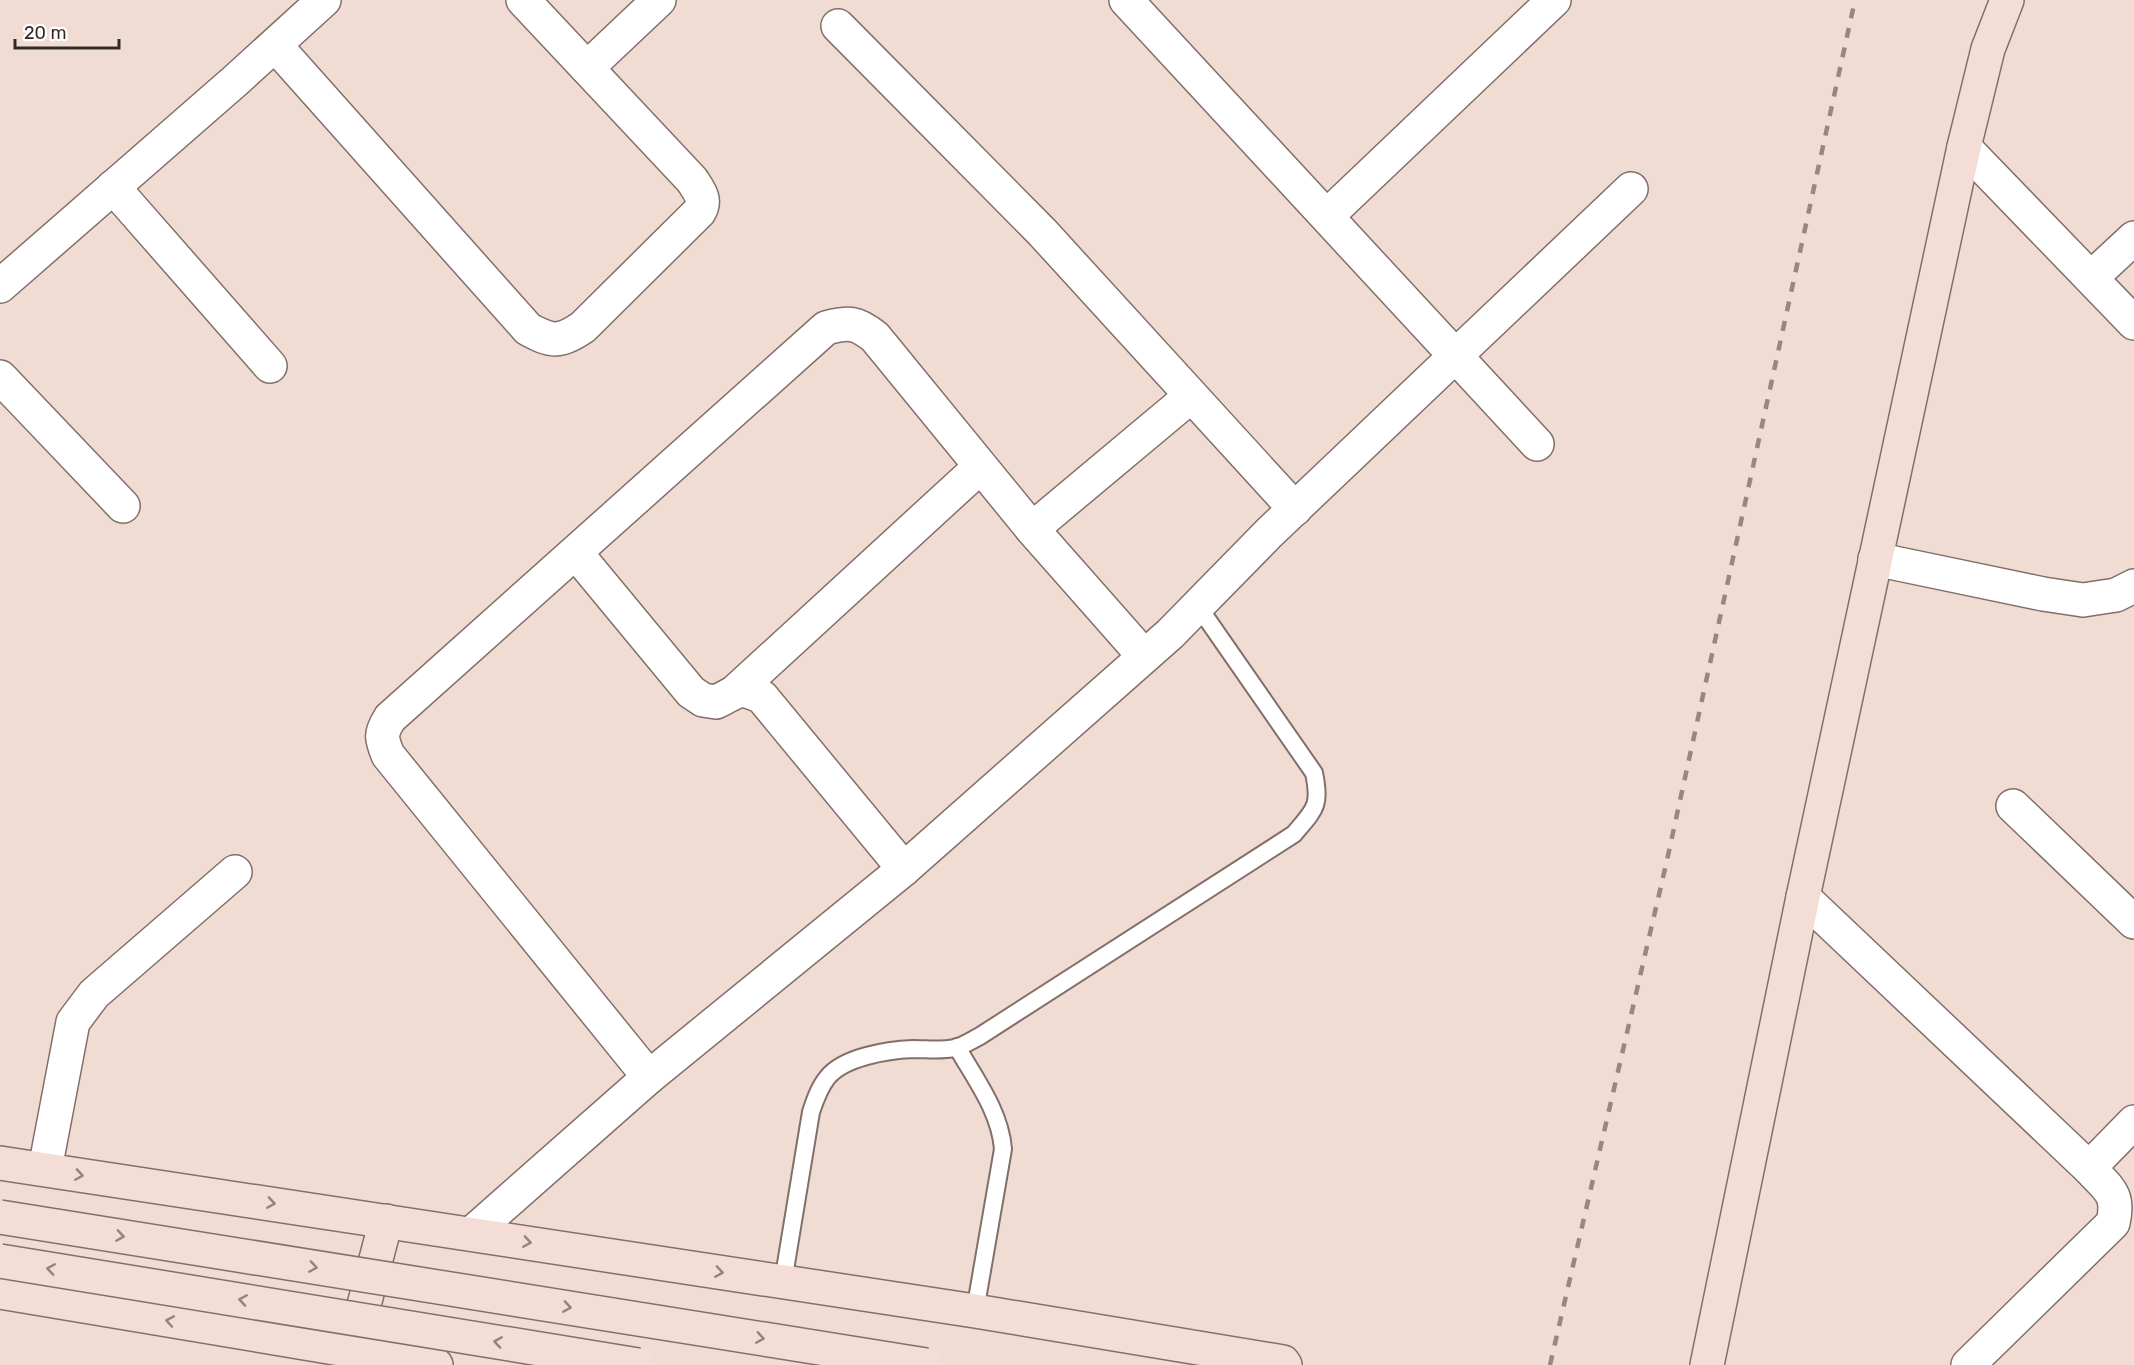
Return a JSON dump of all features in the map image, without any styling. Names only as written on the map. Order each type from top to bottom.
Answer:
[{"type":"street","points":[[275,45],[528,329],[545,338],[559,340],[583,327],[702,206],[702,195],[692,180],[523,0]]},
{"type":"street","points":[[587,68],[659,0]]},
{"type":"street","points":[[1126,0],[1537,444]]},
{"type":"street","points":[[1327,216],[1554,0]]},
{"type":"street","points":[[1707,1365],[1803,897],[1964,147],[1988,49],[2007,0]]},
{"type":"street","points":[[0,286],[275,45],[309,5]]},
{"type":"street","points":[[838,26],[1042,232],[1295,509]]},
{"type":"street","points":[[1964,147],[2134,323]]},
{"type":"street","points":[[113,187],[270,366]]},
{"type":"street","points":[[471,1234],[649,1077],[904,869],[1170,634],[1269,533],[1631,189]]},
{"type":"street","points":[[2091,278],[2134,238]]},
{"type":"street","points":[[649,1077],[388,756],[383,743],[382,731],[390,718],[826,328],[844,324],[860,325],[875,337],[1032,529],[1144,656]]},
{"type":"street","points":[[0,377],[123,506]]},
{"type":"street","points":[[1032,529],[1191,396]]},
{"type":"street","points":[[576,553],[691,692],[703,700],[716,702],[736,690],[980,467]]},
{"type":"street","points":[[1875,559],[2043,594],[2083,600],[2116,596],[2134,586]]},
{"type":"street","points":[[736,690],[750,691],[762,697],[904,869]]},
{"type":"street","points":[[2013,806],[2134,922]]},
{"type":"street","points":[[45,1169],[73,1022],[94,994],[235,872]]},
{"type":"street","points":[[1803,897],[2113,1193],[2117,1207],[2113,1223],[1968,1365]]},
{"type":"street","points":[[2089,1168],[2134,1122]]},
{"type":"street","points":[[0,1163],[975,1311],[1283,1362],[1285,1365]]},
{"type":"street","points":[[0,1217],[926,1365]]},
{"type":"street","points":[[342,1358],[386,1221]]},
{"type":"street","points":[[0,1261],[638,1365]]},
{"type":"street","points":[[0,1292],[342,1358],[436,1365]]},
{"type":"lane","points":[[783,1282],[811,1112],[818,1092],[828,1076],[865,1057],[915,1049],[937,1051],[957,1047],[980,1036],[1294,834],[1311,814],[1319,795],[1314,773],[1198,606]]},
{"type":"lane","points":[[957,1047],[994,1112],[1002,1131],[1003,1149],[975,1311]]},
{"type":"railway","points":[[1550,1365],[1667,860],[1855,0]]}]
